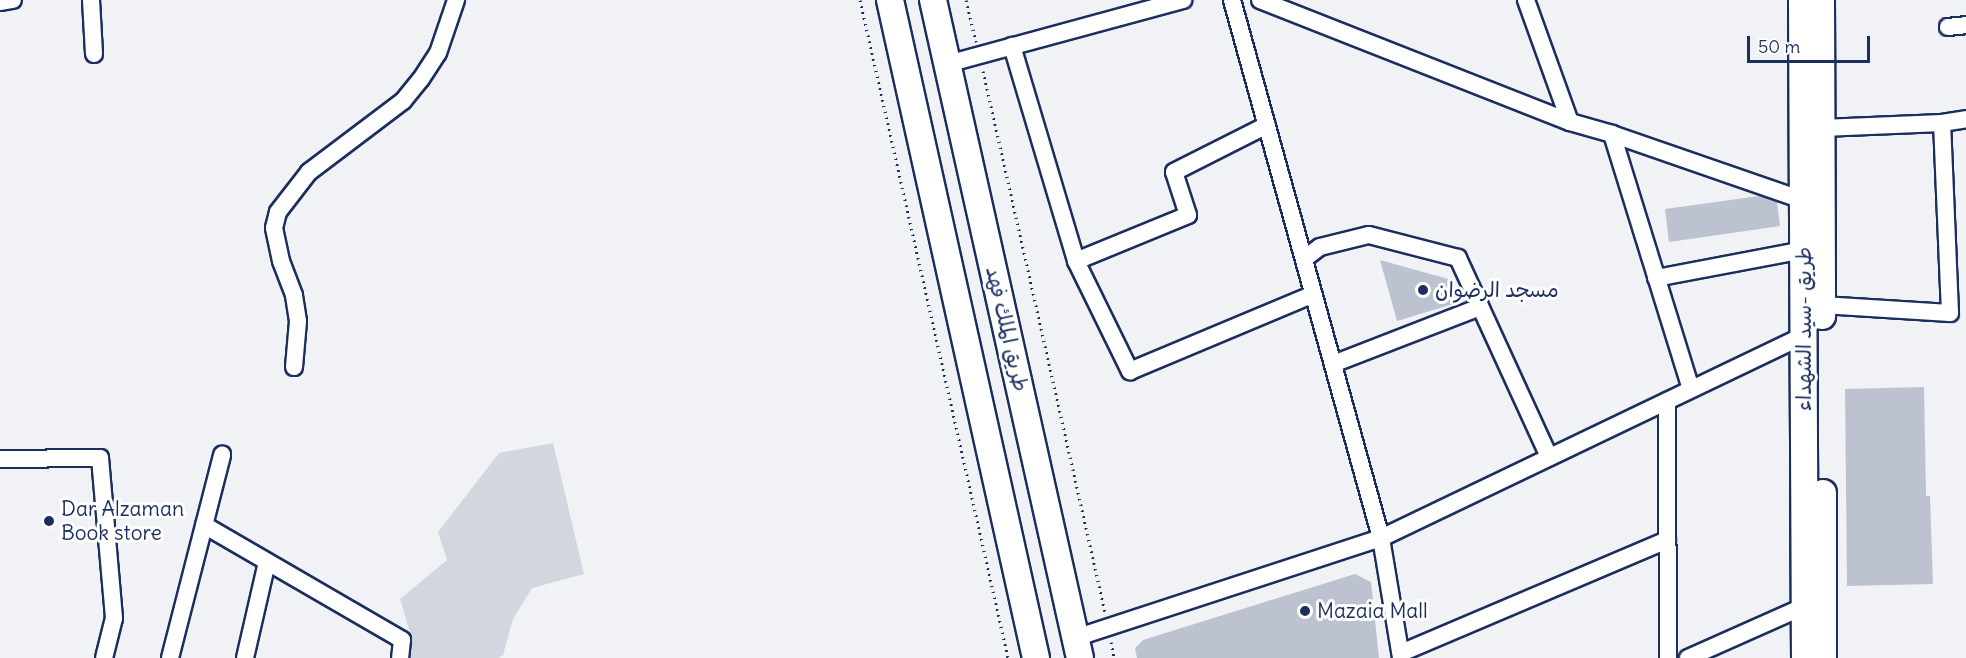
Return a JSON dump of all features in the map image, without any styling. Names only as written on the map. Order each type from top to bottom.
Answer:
[{"type":"main road","name":"طريق الملك فهد","points":[[890,0],[1036,658]]},
{"type":"main road","name":"طريق الملك فهد","points":[[933,0],[1078,648]]},
{"type":"main road","name":"طريق -سيد الشهداء","points":[[1802,0],[1805,658]]},
{"type":"main road","name":"طريق -سيد الشهداء","points":[[1821,0],[1823,658]]},
{"type":"street","points":[[0,2],[13,0]]},
{"type":"street","points":[[91,0],[94,54]]},
{"type":"street","points":[[294,368],[298,321],[294,295],[281,261],[274,228],[278,212],[309,172],[403,101],[438,53],[456,0]]},
{"type":"street","points":[[947,64],[1183,0]]},
{"type":"street","points":[[1232,0],[1381,538],[1401,656],[1667,540]]},
{"type":"street","points":[[1260,0],[1570,122],[1803,200]]},
{"type":"street","points":[[1526,0],[1570,122]]},
{"type":"street","points":[[1948,27],[1966,25]]},
{"type":"street","points":[[1012,46],[1076,261],[1130,371],[1314,294]]},
{"type":"street","points":[[1822,128],[1942,123],[1966,119]]},
{"type":"street","points":[[1822,305],[1950,313],[1958,306],[1942,123]]},
{"type":"street","points":[[1076,261],[1188,215],[1174,171],[1267,125]]},
{"type":"street","points":[[1612,135],[1691,389]]},
{"type":"street","points":[[1304,259],[1320,247],[1370,235],[1458,258],[1549,457]]},
{"type":"street","points":[[1656,278],[1804,250]]},
{"type":"street","points":[[1333,364],[1480,307]]},
{"type":"street","points":[[1078,648],[1108,627],[1381,538],[1804,335]]},
{"type":"street","points":[[1667,401],[1668,658]]},
{"type":"street","points":[[170,658],[222,455]]},
{"type":"street","points":[[0,459],[100,458],[114,618],[104,658]]},
{"type":"street","points":[[204,525],[402,640],[400,658]]},
{"type":"street","points":[[245,658],[267,562]]},
{"type":"street","points":[[1688,658],[1805,606]]},
{"type":"path","points":[[860,0],[1008,658]]},
{"type":"path","points":[[966,0],[1114,658]]},
{"type":"shaded area","points":[[553,443],[584,574],[532,588],[513,619],[503,655],[499,658],[408,658],[411,636],[400,599],[447,560],[438,532],[499,453]]},
{"type":"building","points":[[1759,196],[1777,202],[1780,226],[1669,242],[1665,209]]},
{"type":"building","name":"مسجد الرضوان","points":[[1380,260],[1452,280],[1463,301],[1397,321]]},
{"type":"building","points":[[1924,387],[1926,496],[1930,496],[1933,584],[1847,586],[1845,389]]},
{"type":"building","name":"Mazaia Mall","points":[[1355,574],[1371,582],[1379,658],[1137,658],[1135,648],[1143,640]]},
{"type":"place","name":"مسجد الرضوان","points":[[1423,290]]},
{"type":"place","name":"Dar Alzaman Book store","points":[[49,521]]},
{"type":"place","name":"Mazaia Mall","points":[[1305,611]]}]
